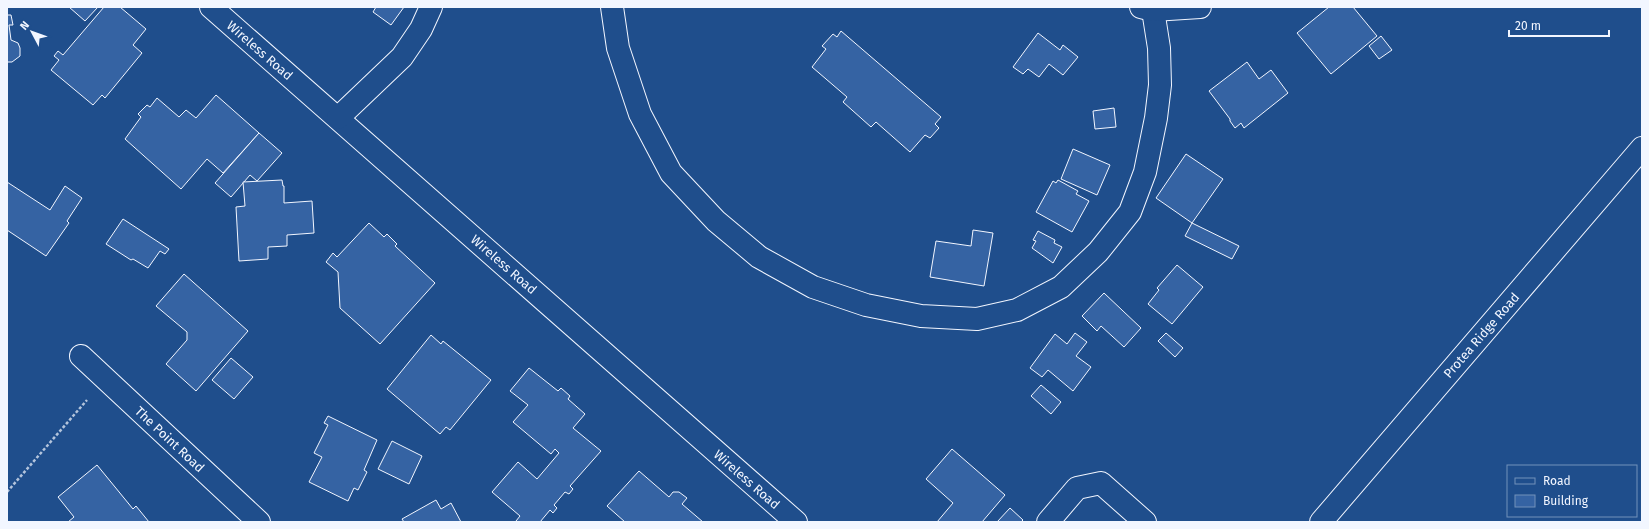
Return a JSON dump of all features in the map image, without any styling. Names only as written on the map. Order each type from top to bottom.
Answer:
[{"type":"street","name":"Wireless Road","points":[[211,7],[796,522]]},
{"type":"street","points":[[338,118],[402,57],[421,29],[431,7]]},
{"type":"street","points":[[612,7],[618,48],[640,114],[671,173],[716,221],[759,257],[813,287],[866,306],[921,316],[977,319],[1017,310],[1060,287],[1098,252],[1130,212],[1145,172],[1156,118],[1160,85],[1159,48],[1147,9],[1200,7]]},
{"type":"street","name":"Protea Ridge Road","points":[[1321,522],[1642,148]]},
{"type":"street","name":"The Point Road","points":[[81,356],[259,522]]},
{"type":"street","points":[[1048,522],[1077,488],[1101,483],[1145,522]]},
{"type":"path","points":[[7,492],[105,379]]},
{"type":"building","points":[[69,7],[98,7],[85,21]]},
{"type":"building","points":[[104,7],[120,7],[146,29],[133,45],[142,53],[105,98],[102,95],[93,105],[51,70],[59,60],[54,56],[58,51],[63,55]]},
{"type":"building","points":[[376,7],[404,7],[391,25],[373,12]]},
{"type":"building","points":[[1329,7],[1353,7],[1377,36],[1331,74],[1297,33]]},
{"type":"building","points":[[7,15],[11,15],[13,25],[9,25],[11,40],[18,43],[20,48],[20,56],[12,62],[7,62]]},
{"type":"building","points":[[841,31],[941,117],[935,124],[939,128],[930,138],[925,135],[910,152],[876,122],[871,127],[843,102],[847,97],[812,67],[826,49],[822,46],[833,34],[837,37]]},
{"type":"building","points":[[1038,33],[1060,50],[1063,45],[1078,57],[1063,75],[1049,64],[1039,77],[1028,69],[1023,74],[1013,67]]},
{"type":"building","points":[[1381,36],[1392,50],[1379,59],[1369,46]]},
{"type":"building","points":[[1247,62],[1259,79],[1271,70],[1288,93],[1244,128],[1241,123],[1235,128],[1209,91]]},
{"type":"building","points":[[216,95],[259,133],[223,173],[207,159],[181,189],[125,139],[141,117],[138,114],[147,105],[150,107],[157,98],[179,117],[186,110],[196,118]]},
{"type":"building","points":[[1114,108],[1116,127],[1095,129],[1093,111]]},
{"type":"building","points":[[259,133],[282,153],[257,181],[250,175],[231,197],[215,183]]},
{"type":"building","points":[[1073,149],[1110,165],[1097,195],[1061,179]]},
{"type":"building","points":[[1186,154],[1223,179],[1192,223],[1156,198]]},
{"type":"building","points":[[282,180],[284,186],[284,203],[312,201],[314,233],[287,235],[287,246],[268,247],[268,259],[239,261],[236,207],[245,206],[243,182]]},
{"type":"building","points":[[1058,180],[1078,191],[1076,194],[1089,201],[1072,232],[1036,212],[1053,181],[1056,183]]},
{"type":"building","points":[[7,182],[50,210],[65,186],[82,198],[67,221],[69,223],[46,256],[7,230]]},
{"type":"building","points":[[123,219],[169,249],[165,254],[160,251],[148,268],[133,259],[131,260],[106,244]]},
{"type":"building","points":[[369,223],[384,237],[387,234],[397,244],[395,246],[435,283],[380,344],[340,308],[338,272],[326,262],[333,253],[337,257]]},
{"type":"building","points":[[1192,223],[1239,246],[1232,259],[1185,236]]},
{"type":"building","points":[[973,230],[993,233],[984,286],[930,277],[936,241],[971,246]]},
{"type":"building","points":[[1038,231],[1055,240],[1054,243],[1062,247],[1053,263],[1032,248],[1036,241],[1033,240]]},
{"type":"building","points":[[1177,265],[1203,287],[1172,324],[1148,304],[1159,290],[1157,288]]},
{"type":"building","points":[[184,274],[248,331],[196,391],[166,364],[187,340],[187,332],[156,306]]},
{"type":"building","points":[[1104,293],[1141,328],[1124,347],[1101,326],[1097,331],[1082,316]]},
{"type":"building","points":[[1075,333],[1087,342],[1076,356],[1091,367],[1073,391],[1048,370],[1042,377],[1030,368],[1055,334],[1067,344]]},
{"type":"building","points":[[1166,333],[1183,348],[1175,357],[1158,341]]},
{"type":"building","points":[[431,335],[441,344],[443,341],[491,380],[450,430],[446,427],[440,434],[387,389]]},
{"type":"building","points":[[231,358],[253,377],[234,399],[212,380]]},
{"type":"building","points":[[529,368],[558,391],[561,388],[570,396],[568,399],[585,414],[573,428],[601,451],[570,486],[573,489],[569,494],[565,492],[554,505],[557,508],[553,513],[550,510],[540,522],[517,522],[516,521],[520,516],[492,492],[518,462],[537,479],[559,453],[555,449],[551,454],[513,422],[528,405],[510,391]]},
{"type":"building","points":[[1041,385],[1061,402],[1051,414],[1031,396]]},
{"type":"building","points":[[328,416],[377,440],[364,470],[367,472],[358,490],[354,488],[348,501],[309,482],[322,457],[314,453],[328,425],[324,423]]},
{"type":"building","points":[[392,441],[422,456],[409,484],[378,469]]},
{"type":"building","points":[[952,449],[1005,495],[982,522],[937,522],[953,503],[926,479]]},
{"type":"building","points":[[97,465],[133,509],[136,506],[149,522],[68,522],[74,517],[58,497]]},
{"type":"building","points":[[639,471],[669,497],[673,492],[679,492],[687,498],[682,504],[703,522],[625,522],[607,506]]},
{"type":"building","points":[[436,500],[441,509],[451,503],[461,522],[404,522],[402,519]]},
{"type":"building","points":[[1010,508],[1023,520],[1021,522],[997,522]]}]
